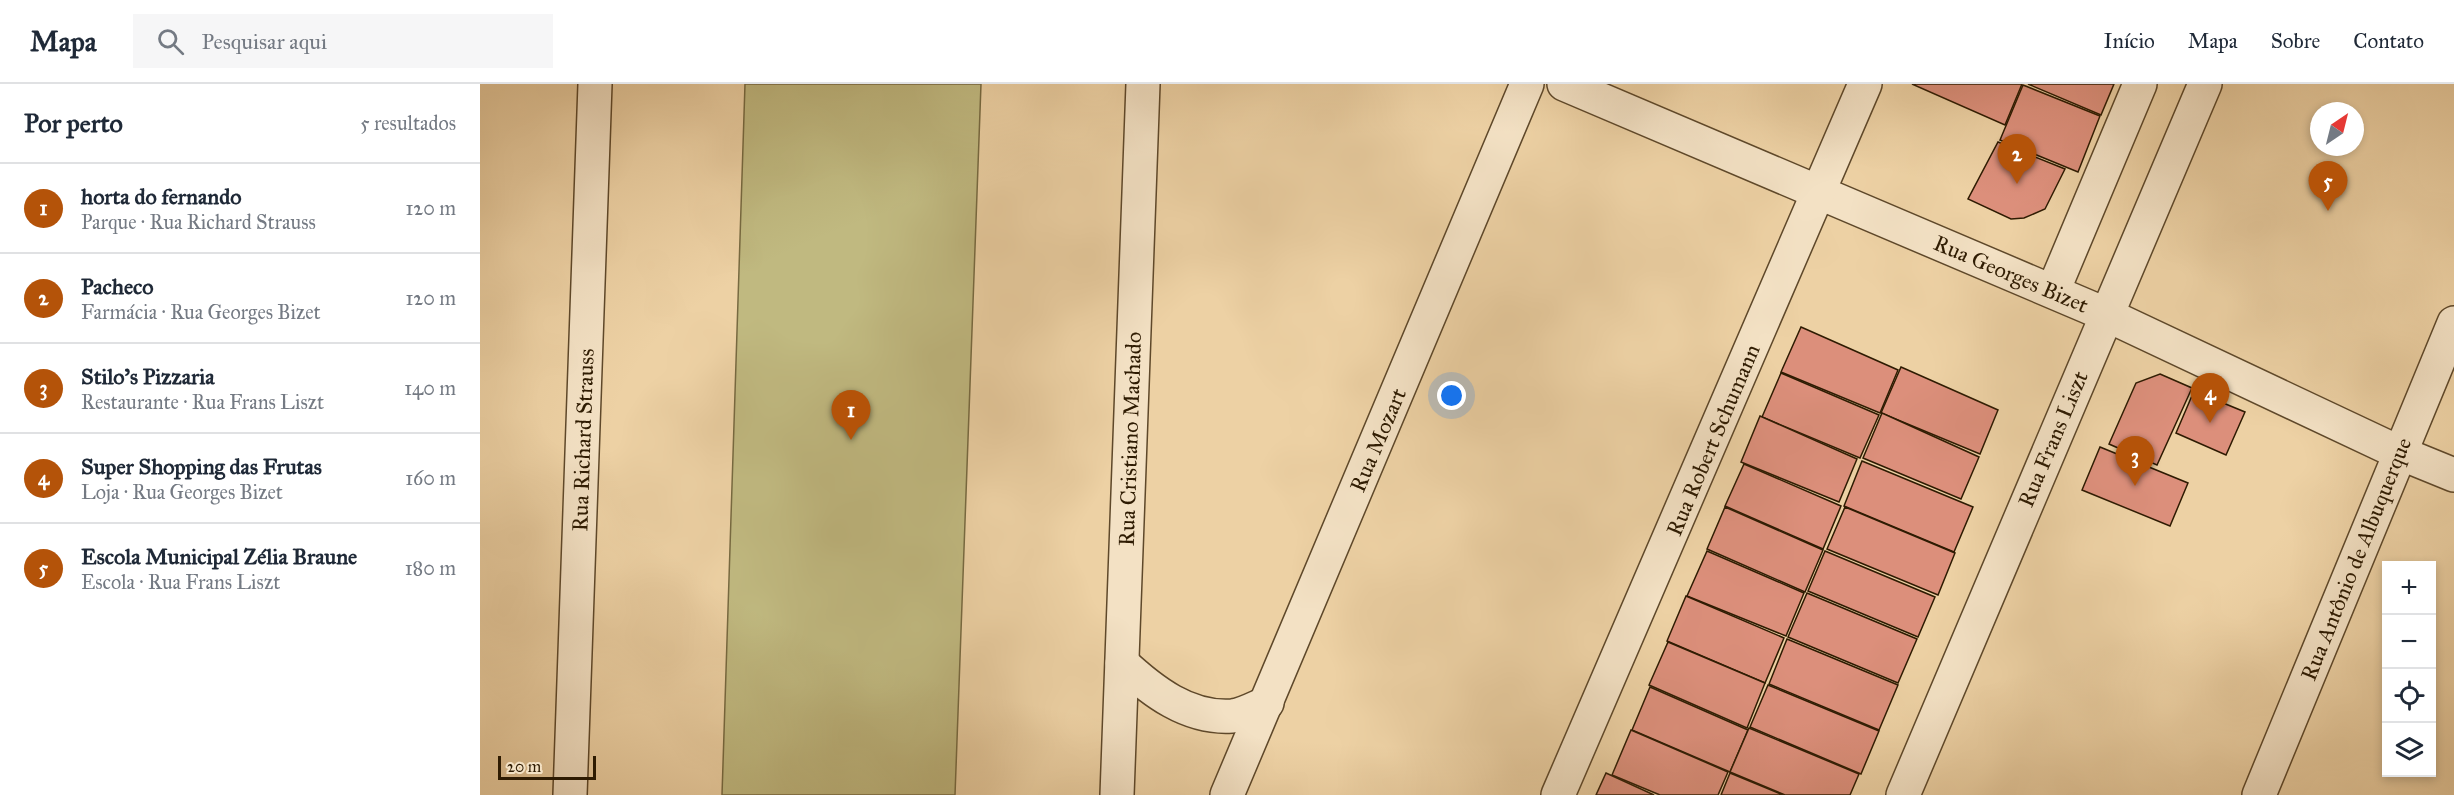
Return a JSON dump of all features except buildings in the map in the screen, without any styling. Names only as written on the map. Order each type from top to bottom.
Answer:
[{"type":"street","name":"Rua Richard Strauss","points":[[570,795],[595,84]]},
{"type":"street","name":"Rua Cristiano Machado","points":[[1118,795],[1143,84]]},
{"type":"street","name":"Rua Mozart","points":[[1227,795],[1527,84]]},
{"type":"street","name":"Rua Georges Bizet","points":[[1564,84],[2053,291],[2400,453],[2454,475]]},
{"type":"street","name":"Rua Robert Schumann","points":[[1558,795],[1820,193],[1865,84]]},
{"type":"street","points":[[2053,291],[2140,84]]},
{"type":"street","name":"Rua Frans Liszt","points":[[1903,795],[2105,314],[2205,84]]},
{"type":"street","name":"Rua Antônio de Albuquerque","points":[[2259,795],[2454,323]]},
{"type":"street","points":[[1122,663],[1173,703],[1202,714],[1233,716],[1267,703]]},
{"type":"shaded area","points":[[745,84],[981,84],[955,795],[722,795]]},
{"type":"place","name":"Pacheco","points":[[2017,184]]},
{"type":"place","name":"Escola Municipal Zélia Braune","points":[[2328,211]]},
{"type":"place","name":"Super Shopping das Frutas","points":[[2210,423]]},
{"type":"place","name":"horta do fernando","points":[[851,440]]},
{"type":"place","name":"Stilo's Pizzaria","points":[[2135,486]]}]
